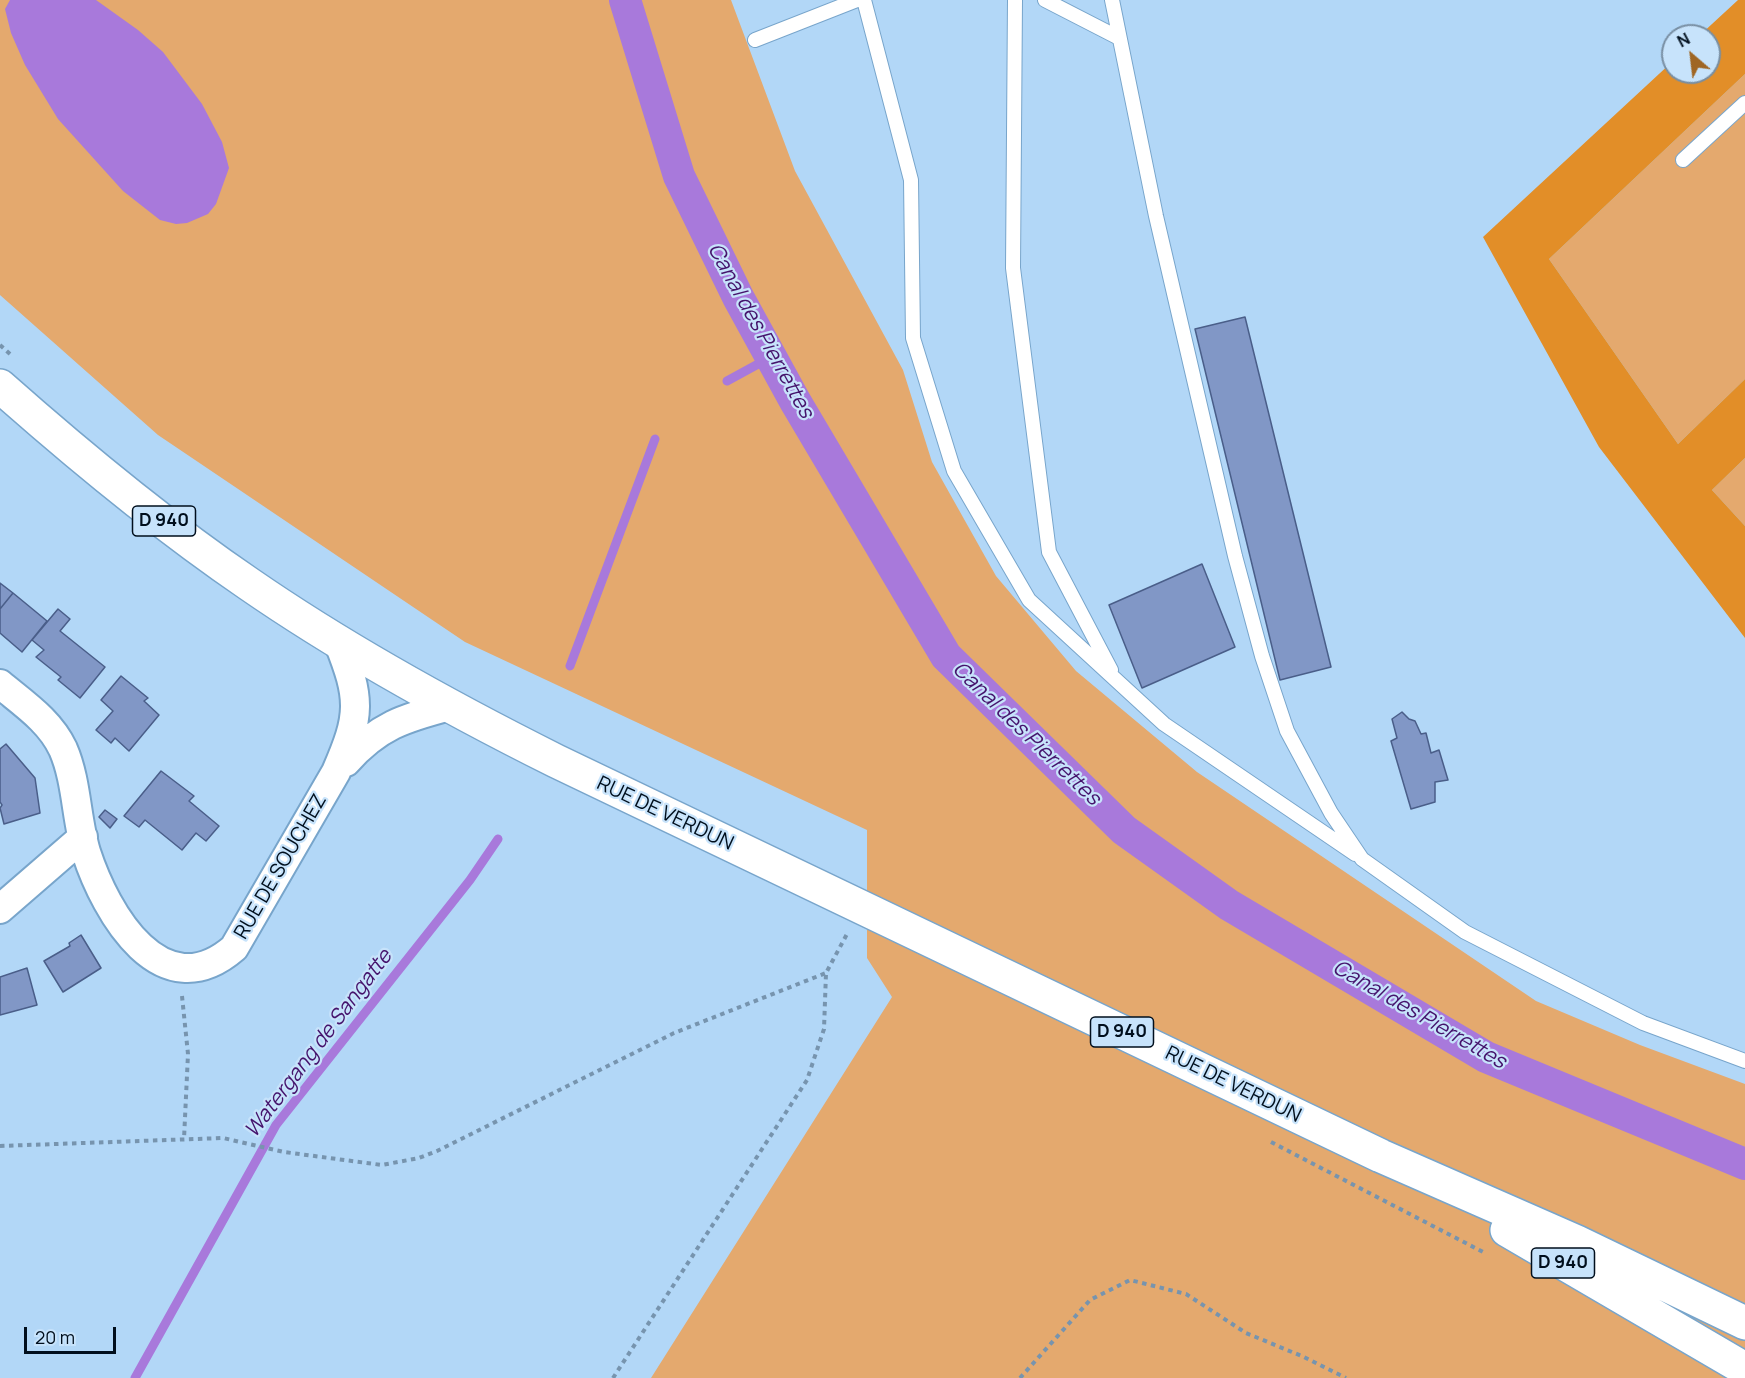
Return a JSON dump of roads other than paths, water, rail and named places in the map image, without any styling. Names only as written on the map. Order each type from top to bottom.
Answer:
[{"type":"main road","name":"RUE DE VERDUN","points":[[8,372],[121,489],[249,584],[338,641],[450,706],[556,762],[1381,1156],[1577,1242],[1745,1323]]},
{"type":"main road","name":"RUE DE VERDUN","points":[[1381,1156],[1745,1369]]},
{"type":"street","name":"RUE DE SOUCHEZ","points":[[83,837],[102,888],[131,937],[154,958],[179,968],[192,969],[214,963],[234,948],[336,772],[350,742],[356,714],[355,687],[338,641]]},
{"type":"street","points":[[0,684],[47,724],[60,743],[68,767],[83,837],[0,909]]},
{"type":"street","name":"RUE DE SOUCHEZ","points":[[336,772],[359,747],[391,724],[450,706]]},
{"type":"lane","points":[[755,40],[857,0]]},
{"type":"lane","points":[[864,0],[911,180],[913,338],[954,471],[1029,600],[1164,724],[1465,932],[1643,1023],[1745,1061]]},
{"type":"lane","points":[[1015,0],[1013,268],[1049,552],[1116,679]]},
{"type":"lane","points":[[1045,0],[1119,38]]},
{"type":"lane","points":[[1112,0],[1159,227],[1235,556],[1262,656],[1287,731],[1331,813],[1362,859]]},
{"type":"lane","points":[[1683,160],[1745,103]]},
{"type":"waterway","name":"Canal des Pierrettes","points":[[625,0],[679,176],[738,297],[795,401],[946,656],[1124,830],[1229,905],[1486,1057],[1745,1164]]},
{"type":"waterway","points":[[727,381],[771,357]]},
{"type":"waterway","points":[[570,666],[655,439]]},
{"type":"waterway","name":"Watergang de Sangatte","points":[[135,1378],[276,1125],[470,880],[498,839]]}]
